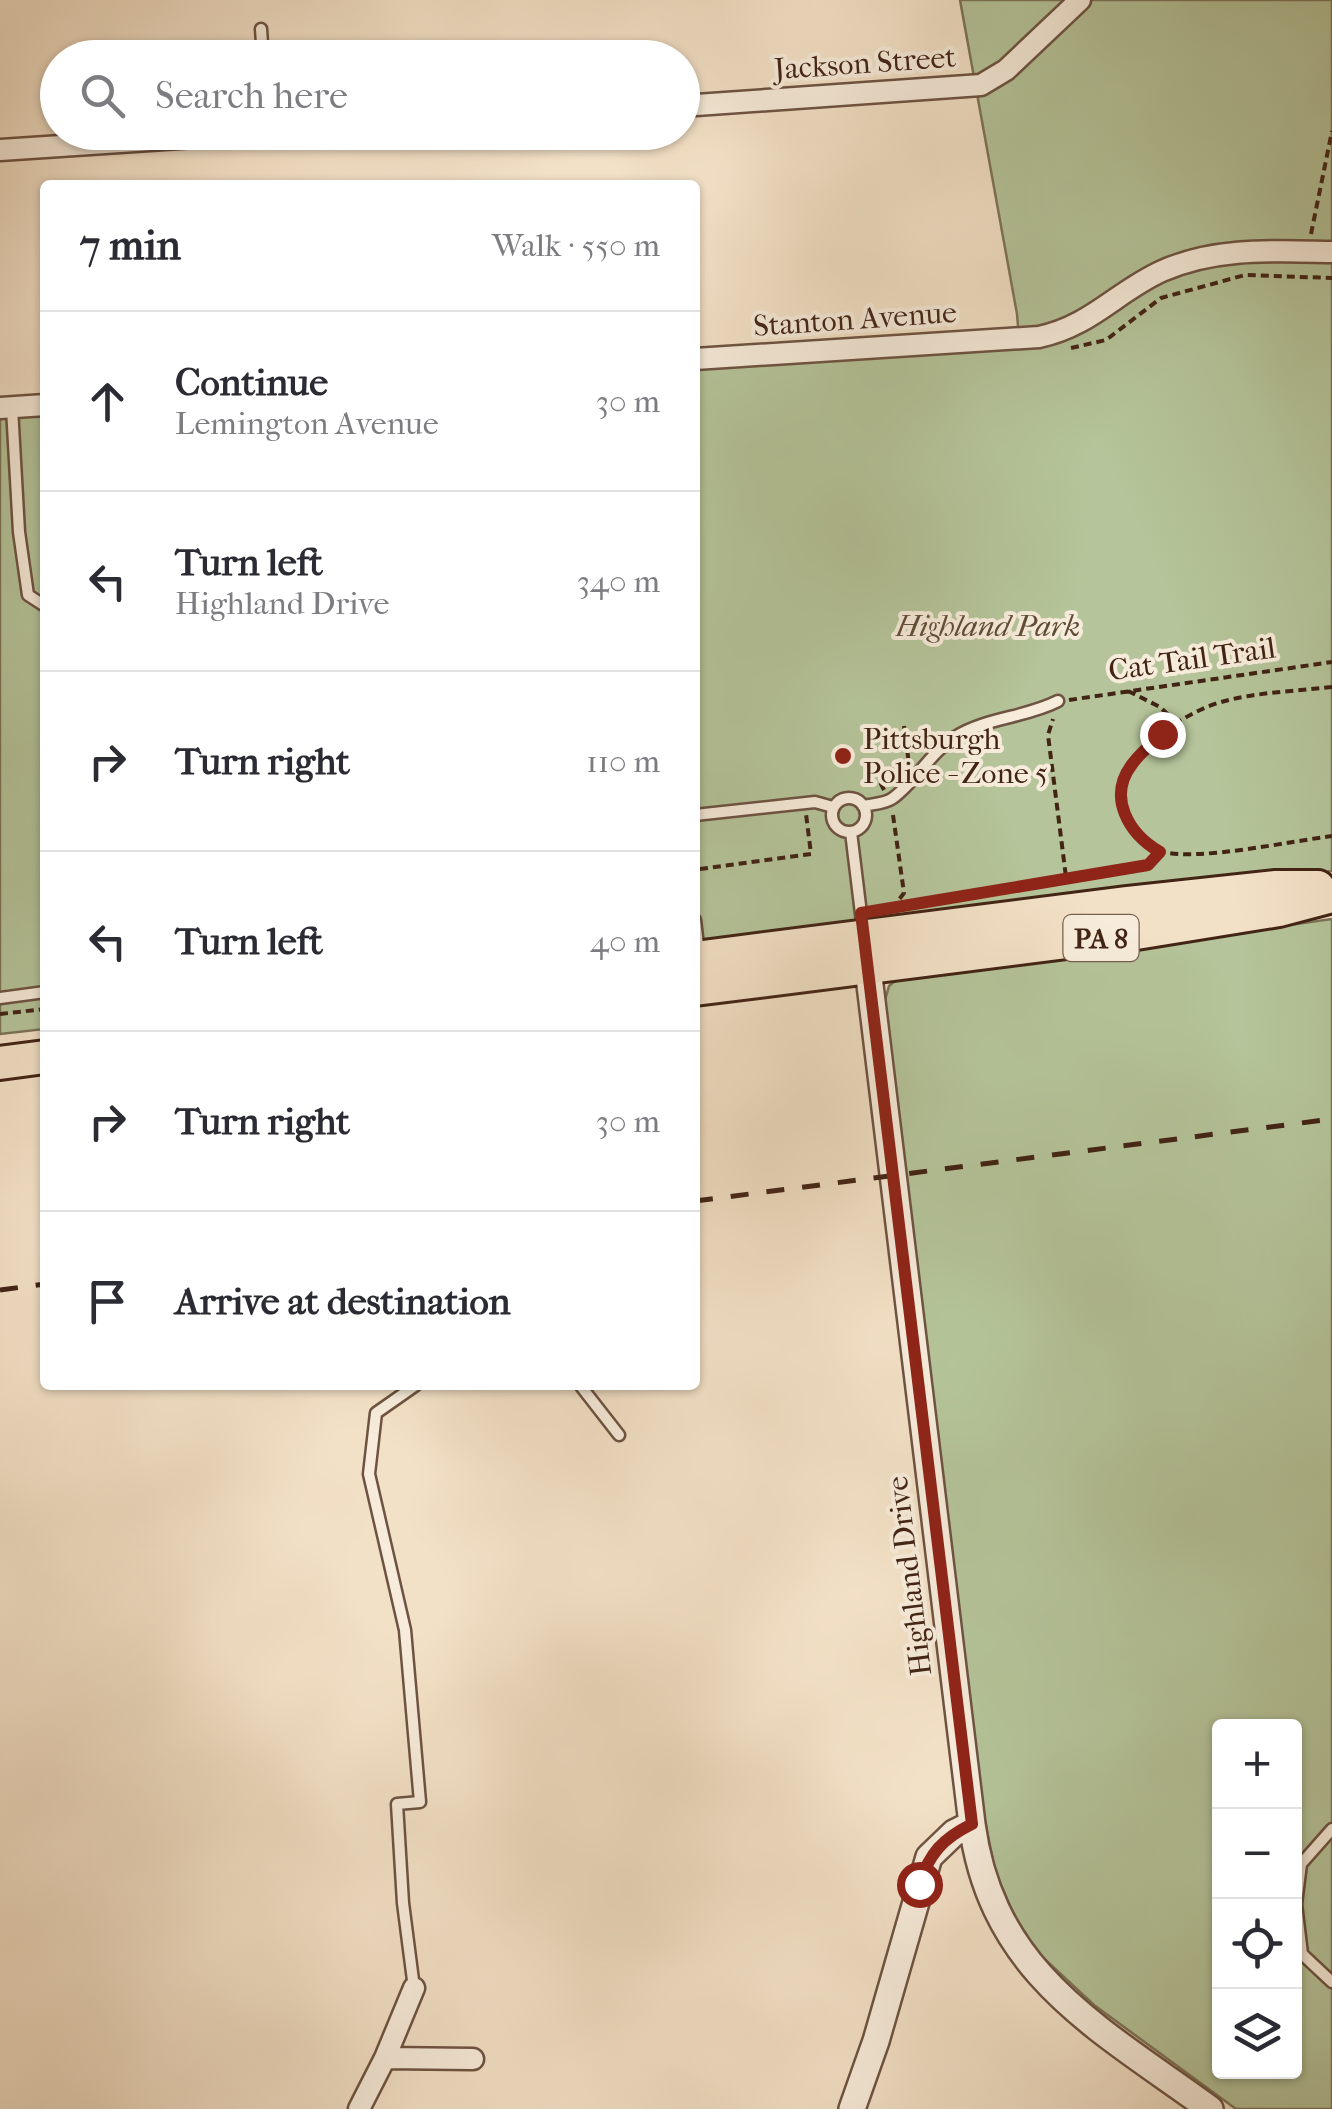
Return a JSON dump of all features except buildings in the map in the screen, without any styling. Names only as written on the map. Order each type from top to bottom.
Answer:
[{"type":"highway","name":"PA 8","points":[[700,967],[864,939],[1182,897],[1332,887]]},
{"type":"highway","name":"PA 8","points":[[864,939],[1130,934],[1279,910],[1332,896]]},
{"type":"highway","points":[[0,1063],[40,1057]]},
{"type":"street","name":"Jackson Street","points":[[700,105],[981,85],[1006,70],[1080,0]]},
{"type":"street","points":[[0,150],[40,147]]},
{"type":"street","name":"Stanton Avenue","points":[[700,360],[1055,334],[1076,326],[1140,284],[1182,264],[1226,254],[1332,252]]},
{"type":"street","points":[[6,407],[40,405]]},
{"type":"street","name":"Highland Drive","points":[[864,939],[972,1824],[982,1876],[1005,1929],[1033,1970],[1064,2002],[1210,2109]]},
{"type":"street","points":[[852,2109],[876,2042],[929,1857],[954,1833],[972,1824]]},
{"type":"street","points":[[359,2109],[414,1988]]},
{"type":"street","points":[[385,2058],[473,2059]]},
{"type":"lane","points":[[261,29],[262,40]]},
{"type":"lane","points":[[6,407],[28,595],[40,603]]},
{"type":"lane","points":[[851,832],[836,827],[832,818],[833,807],[840,800],[850,798],[863,806],[894,798],[956,736],[980,725],[1036,712],[1058,701]]},
{"type":"lane","points":[[700,814],[815,802],[833,807]]},
{"type":"lane","points":[[851,832],[864,822],[863,806]]},
{"type":"lane","points":[[851,832],[864,939]]},
{"type":"lane","points":[[0,998],[40,993]]},
{"type":"lane","points":[[409,1390],[376,1413],[368,1474],[405,1630],[420,1802],[397,1804],[403,1903],[414,1988]]},
{"type":"lane","points":[[584,1390],[619,1435]]},
{"type":"lane","points":[[1332,1829],[1302,1864],[1296,1904],[1302,1954],[1332,1982]]},
{"type":"path","points":[[1307,252],[1332,132]]},
{"type":"path","points":[[1059,350],[1106,340],[1161,298],[1194,289],[1244,276],[1332,278]]},
{"type":"path","name":"Cat Tail Trail","points":[[1058,701],[1332,662]]},
{"type":"path","points":[[1332,687],[1225,700],[1177,723],[1132,763],[1122,786],[1121,800],[1129,827],[1160,852],[1190,854],[1332,836]]},
{"type":"path","points":[[1128,691],[1160,707],[1177,723]]},
{"type":"path","points":[[884,790],[880,770],[907,766],[904,726]]},
{"type":"path","points":[[1048,736],[1065,877]]},
{"type":"path","points":[[888,806],[904,893],[898,901],[900,918]]},
{"type":"path","points":[[700,869],[811,854],[806,813],[809,812]]},
{"type":"path","points":[[917,903],[1148,865],[1160,852]]},
{"type":"path","points":[[864,939],[898,906]]},
{"type":"path","points":[[0,1014],[40,1010]]},
{"type":"green space","name":"Highland Park","points":[[960,0],[1332,0],[1332,871],[700,948],[700,359],[1019,339]]},
{"type":"green space","points":[[40,405],[40,1030],[0,1034],[0,408]]},
{"type":"green space","points":[[1332,919],[1332,2109],[1236,2109],[1094,2005],[1037,1952],[1015,1918],[995,1871],[983,1811],[884,1004],[889,986],[895,981]]},
{"type":"railway","points":[[700,1200],[1332,1119]]},
{"type":"railway","points":[[0,1290],[40,1285]]},
{"type":"place","name":"Pittsburgh Police - Zone 5","points":[[843,756]]},
{"type":"route","points":[[919,1884],[929,1857],[939,1845],[972,1824],[861,913],[1148,865],[1160,852],[1129,827],[1121,800],[1122,786],[1132,763],[1162,734]]}]
